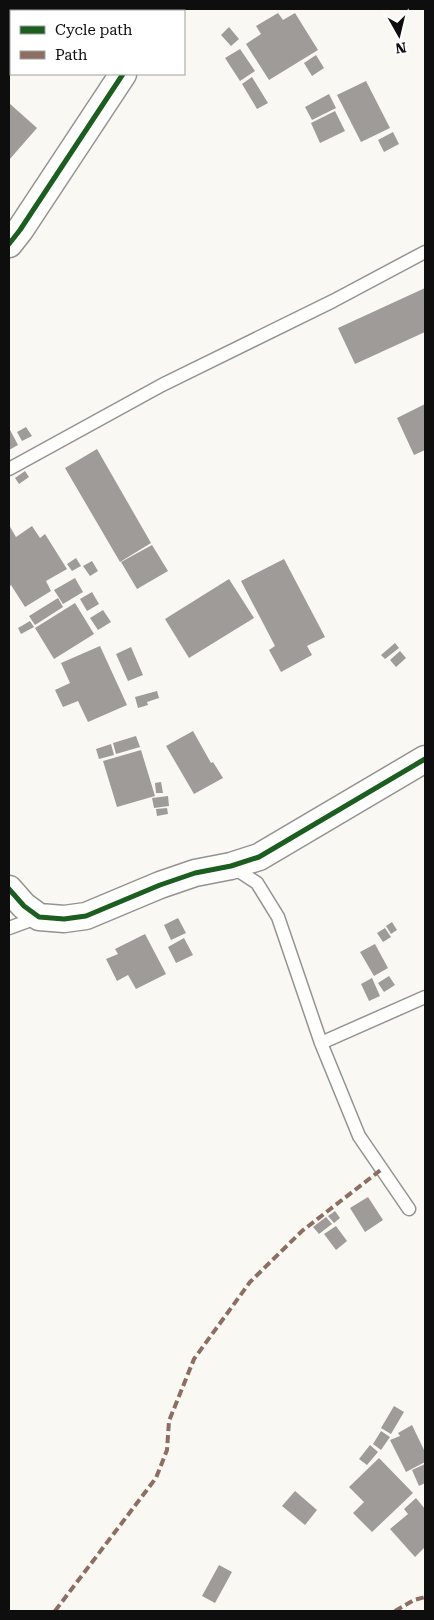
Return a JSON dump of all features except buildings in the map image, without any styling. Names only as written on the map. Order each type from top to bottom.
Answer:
[{"type":"street","points":[[9,244],[122,75]]},
{"type":"street","points":[[9,889],[24,906],[39,917],[64,919],[86,916],[186,876],[231,866],[259,857],[425,759]]},
{"type":"lane","points":[[9,469],[162,385],[333,301],[425,252]]},
{"type":"lane","points":[[231,866],[257,883],[278,918],[320,1043],[359,1136],[409,1209]]},
{"type":"lane","points":[[9,928],[39,917]]},
{"type":"lane","points":[[320,1043],[425,997]]},
{"type":"marked path","points":[[55,1611],[156,1478],[167,1450],[169,1421],[194,1359],[250,1282],[302,1231],[382,1169]]},
{"type":"marked path","points":[[395,1611],[414,1600],[425,1597]]},
{"type":"cycle path","points":[[9,244],[122,75]]},
{"type":"cycle path","points":[[9,889],[24,906],[39,917],[64,919],[86,916],[160,885],[195,873],[231,866],[259,857],[425,759]]}]
